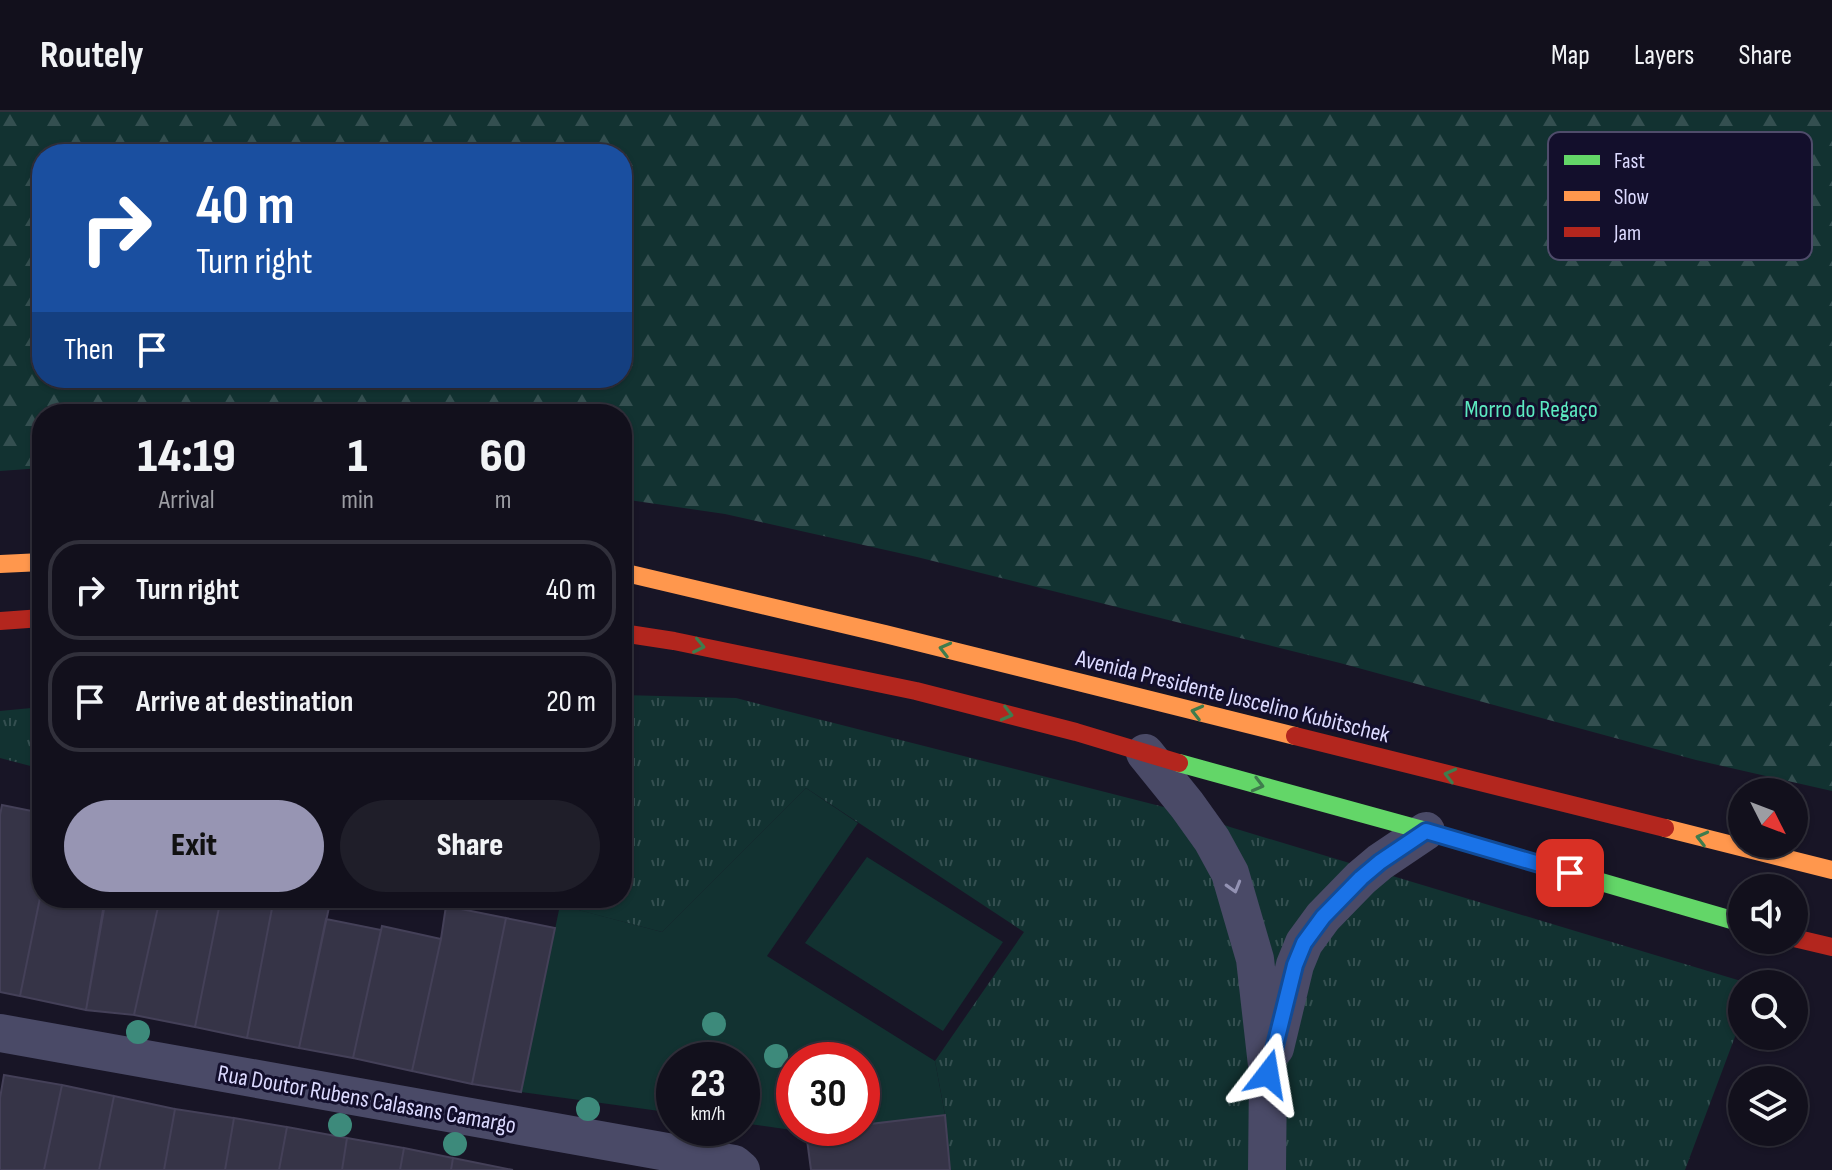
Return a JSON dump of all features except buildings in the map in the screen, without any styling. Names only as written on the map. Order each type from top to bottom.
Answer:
[{"type":"main road","points":[[0,564],[32,562]]},
{"type":"main road","name":"Avenida Presidente Juscelino Kubitschek","points":[[632,574],[901,638],[1832,870]]},
{"type":"main road","points":[[0,621],[32,619]]},
{"type":"main road","points":[[632,635],[916,691],[1076,732],[1728,919]]},
{"type":"main road","points":[[1808,941],[1832,947]]},
{"type":"street","points":[[1145,753],[1212,840],[1230,873],[1255,959],[1268,1074],[1267,1170]]},
{"type":"street","points":[[1268,1074],[1295,965],[1304,943],[1323,917],[1361,878],[1426,831]]},
{"type":"street","name":"Rua Doutor Rubens Calasans Camargo","points":[[0,1033],[737,1167]]},
{"type":"green space","name":"Morro do Regaço","points":[[0,112],[1832,112],[1832,791],[1808,786],[1808,778],[1775,778],[1696,760],[1340,663],[917,557],[725,514],[632,500],[632,404],[32,404],[32,469],[0,471]]},
{"type":"green space","points":[[632,695],[736,698],[1199,816],[1728,977],[1730,1050],[1685,1170],[950,1170],[945,1115],[935,1061],[1024,932],[806,788],[662,932],[570,908],[632,908]]},
{"type":"green space","points":[[32,708],[32,766],[0,758],[0,711]]},
{"type":"green space","points":[[806,788],[858,823],[767,956],[935,1061],[945,1115],[880,1123],[880,1042],[776,1042],[776,1128],[760,1126],[760,1042],[656,1042],[656,1111],[521,1092],[559,908],[571,908],[662,932]]},
{"type":"green space","points":[[867,857],[1003,942],[943,1031],[805,943]]},
{"type":"traffic: fast","points":[[1179,763],[1728,919]]},
{"type":"traffic: slow","points":[[0,564],[32,562]]},
{"type":"traffic: slow","points":[[632,574],[1295,736]]},
{"type":"traffic: slow","points":[[1665,828],[1832,870]]},
{"type":"traffic: jam","points":[[0,621],[32,619]]},
{"type":"traffic: jam","points":[[632,635],[916,691],[1076,732],[1179,763]]},
{"type":"traffic: jam","points":[[1295,736],[1665,828]]},
{"type":"traffic: jam","points":[[1808,941],[1832,947]]},
{"type":"route","points":[[1268,1074],[1295,965],[1304,943],[1323,917],[1361,878],[1426,831],[1570,873]]}]
